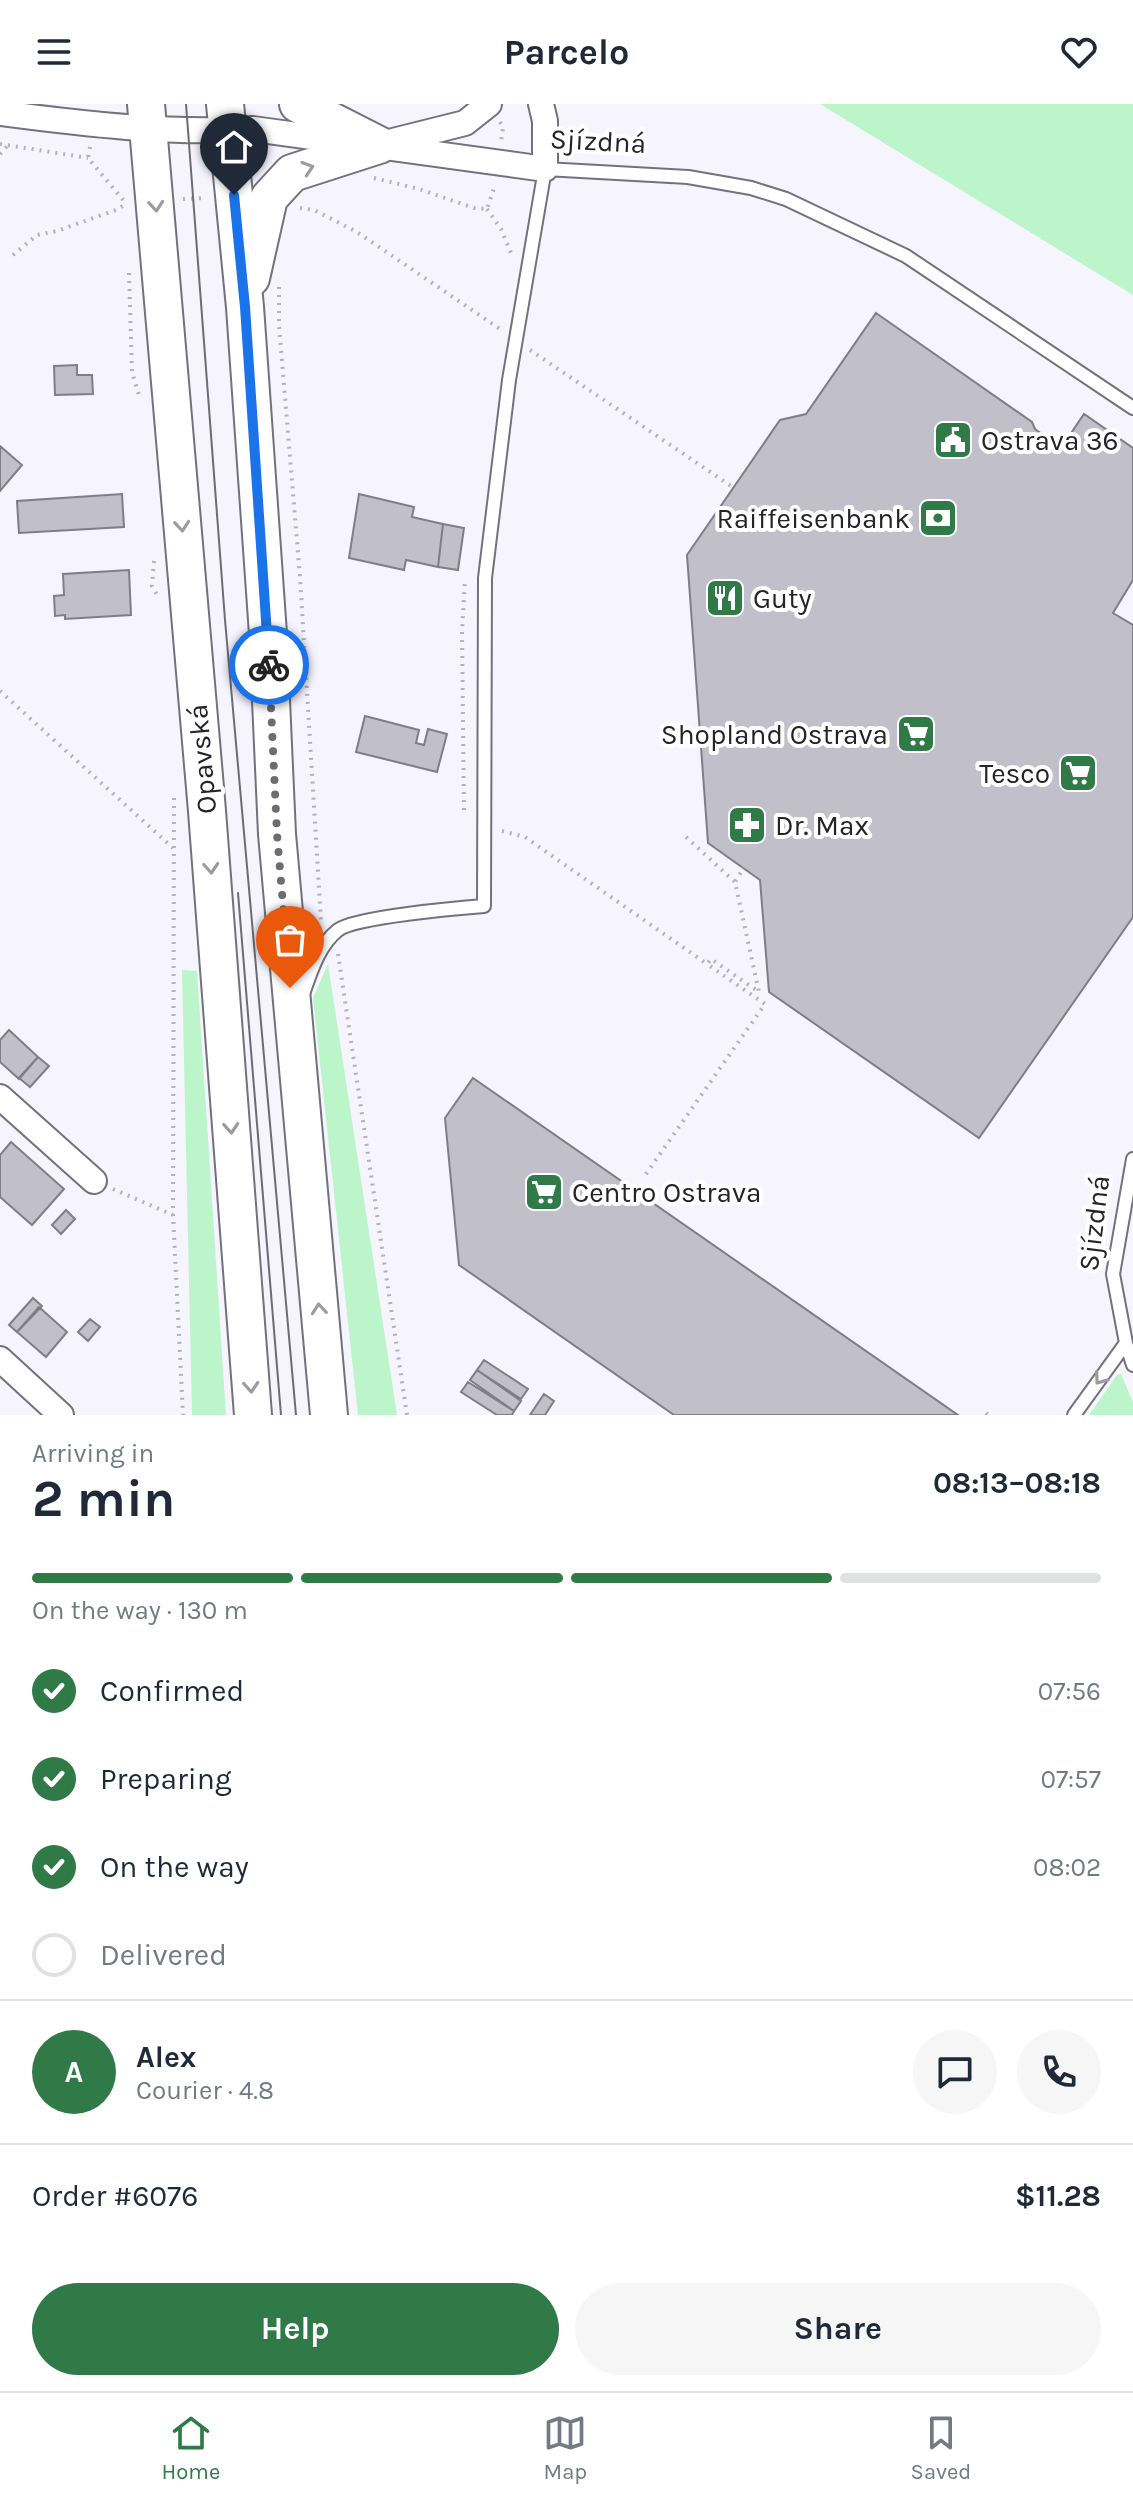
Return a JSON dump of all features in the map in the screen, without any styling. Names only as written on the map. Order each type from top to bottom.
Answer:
[{"type":"main road","points":[[298,104],[374,161]]},
{"type":"main road","name":"Opavská","points":[[147,116],[141,203],[175,448],[208,826],[253,1415]]},
{"type":"main road","points":[[227,117],[245,307],[268,634],[277,834],[329,1415]]},
{"type":"main road","points":[[245,307],[269,198],[292,173],[374,161]]},
{"type":"street","points":[[541,104],[545,121],[545,169]]},
{"type":"street","points":[[374,161],[460,125],[487,106]]},
{"type":"street","name":"Sjízdná","points":[[0,113],[95,125],[147,116],[227,117],[253,129],[374,161],[499,162],[545,169]]},
{"type":"street","points":[[0,1097],[94,1181]]},
{"type":"street","points":[[0,1359],[61,1415]]},
{"type":"lane","points":[[293,1019],[313,966],[329,939],[342,927],[426,911],[484,906],[485,578],[495,478],[515,340],[545,169]]},
{"type":"lane","name":"Sjízdná","points":[[545,169],[688,177],[751,188],[786,199],[906,256],[1133,408]]},
{"type":"lane","name":"Sjízdná","points":[[1133,1159],[1113,1274],[1133,1365]]},
{"type":"lane","points":[[1074,1415],[1126,1343]]},
{"type":"path","points":[[487,106],[503,128],[494,193],[487,209]]},
{"type":"path","points":[[88,158],[95,125]]},
{"type":"path","points":[[0,144],[88,158],[141,203]]},
{"type":"path","points":[[0,154],[8,145]]},
{"type":"path","points":[[374,161],[419,189],[474,208],[487,209]]},
{"type":"path","points":[[13,255],[37,235],[141,203],[234,195]]},
{"type":"path","points":[[298,202],[290,207],[314,210],[357,232],[734,488]]},
{"type":"path","points":[[487,209],[511,249],[511,259]]},
{"type":"path","points":[[279,278],[279,325],[300,577],[321,923],[340,957],[407,1415]]},
{"type":"path","points":[[502,331],[504,317]]},
{"type":"path","points":[[0,691],[173,848]]},
{"type":"path","points":[[174,790],[173,1215],[183,1415]]},
{"type":"path","points":[[498,830],[525,837],[765,1004],[646,1174]]},
{"type":"path","points":[[686,837],[735,882],[759,992],[711,959],[707,964]]},
{"type":"path","points":[[735,882],[744,867]]},
{"type":"path","points":[[94,1181],[173,1215]]},
{"type":"green space","points":[[820,104],[1133,104],[1133,295]]},
{"type":"green space","points":[[328,964],[397,1415],[358,1415],[313,998]]},
{"type":"green space","points":[[182,970],[197,971],[226,1415],[192,1415]]},
{"type":"green space","points":[[1121,1374],[1133,1402],[1133,1415],[1089,1415],[1117,1375]]},
{"type":"building","name":"Shopland Ostrava","points":[[876,313],[1032,422],[1035,429],[1061,448],[1084,414],[1133,448],[1133,580],[1113,613],[1133,625],[1133,917],[979,1138],[769,992],[760,880],[708,843],[687,555],[780,420],[806,414]]},
{"type":"building","points":[[77,365],[77,375],[92,375],[93,394],[55,395],[54,366]]},
{"type":"building","points":[[0,446],[22,465],[0,491]]},
{"type":"building","points":[[122,494],[124,527],[19,533],[17,501]]},
{"type":"building","points":[[359,494],[414,507],[412,517],[443,524],[438,567],[406,560],[404,570],[349,558]]},
{"type":"building","points":[[443,524],[464,528],[458,570],[438,567]]},
{"type":"building","points":[[129,570],[131,615],[65,619],[65,615],[55,616],[54,596],[64,595],[63,574]]},
{"type":"building","points":[[365,716],[419,730],[416,743],[424,745],[428,729],[447,734],[437,772],[356,752]]},
{"type":"building","points":[[9,1030],[38,1057],[19,1079],[0,1062],[0,1040]]},
{"type":"building","points":[[38,1057],[49,1066],[30,1087],[19,1078]]},
{"type":"building","name":"Centro Ostrava","points":[[473,1078],[958,1415],[674,1415],[459,1265],[445,1118]]},
{"type":"building","points":[[11,1142],[64,1189],[32,1225],[0,1197],[0,1155]]},
{"type":"building","points":[[66,1210],[75,1219],[61,1234],[52,1225]]},
{"type":"building","points":[[33,1298],[42,1306],[17,1332],[9,1325]]},
{"type":"building","points":[[39,1307],[67,1332],[46,1357],[17,1332]]},
{"type":"building","points":[[90,1319],[100,1327],[88,1341],[78,1332]]},
{"type":"building","points":[[484,1360],[528,1389],[521,1399],[477,1370]]},
{"type":"building","points":[[477,1370],[521,1401],[514,1411],[470,1380]]},
{"type":"building","points":[[468,1382],[514,1411],[512,1415],[497,1415],[461,1392]]},
{"type":"building","points":[[544,1394],[554,1401],[545,1415],[530,1415]]},
{"type":"tram line","points":[[186,104],[225,620],[296,1415]]},
{"type":"tram line","points":[[238,893],[281,1415]]},
{"type":"way so far","points":[[269,665],[277,834],[290,988]]},
{"type":"place","name":"Ostrava 36","points":[[953,440]]},
{"type":"place","name":"Raiffeisenbank","points":[[938,518]]},
{"type":"place","name":"Guty","points":[[725,598]]},
{"type":"place","name":"Shopland Ostrava","points":[[916,734]]},
{"type":"place","name":"Tesco","points":[[1078,773]]},
{"type":"place","name":"Dr. Max","points":[[747,825]]},
{"type":"place","name":"Centro Ostrava","points":[[544,1192]]},
{"type":"route","points":[[234,195],[245,307],[269,665]]}]
